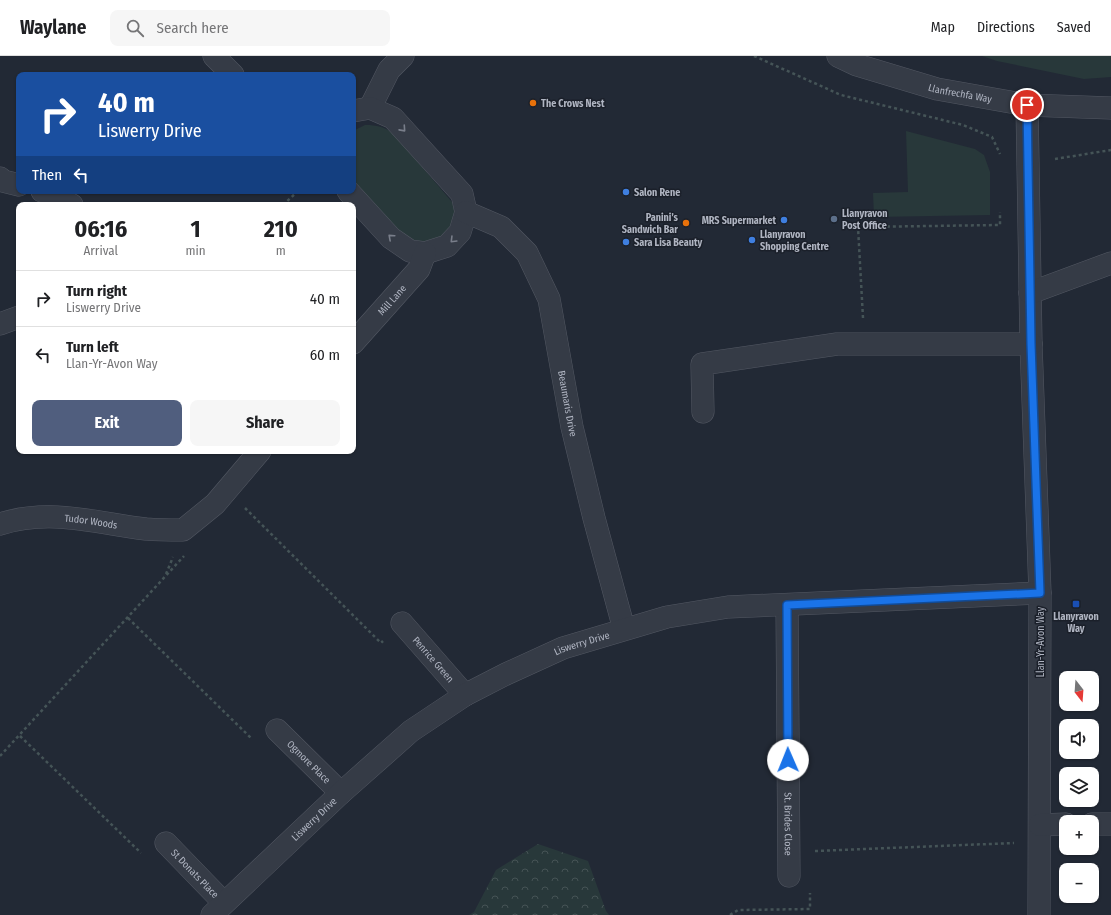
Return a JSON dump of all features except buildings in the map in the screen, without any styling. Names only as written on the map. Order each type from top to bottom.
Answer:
[{"type":"street","points":[[214,56],[230,72]]},
{"type":"street","points":[[351,194],[391,238],[410,252],[426,253],[447,246],[460,232],[466,212],[462,194],[393,118],[362,110],[389,70],[402,56]]},
{"type":"street","name":"Llanfrechfa Way","points":[[838,56],[857,65],[937,89],[1027,105],[1111,108]]},
{"type":"street","name":"Llan-Yr-Avon Way","points":[[1027,105],[1031,344],[1040,593],[1039,915]]},
{"type":"street","points":[[0,178],[3,181],[16,184]]},
{"type":"street","points":[[53,194],[67,202]]},
{"type":"street","name":"Beaumaris Drive","points":[[466,212],[501,227],[527,253],[549,299],[572,428],[594,518],[624,629]]},
{"type":"street","name":"Mill Lane","points":[[356,340],[419,269],[426,253]]},
{"type":"street","points":[[1030,293],[1111,263]]},
{"type":"street","points":[[0,324],[16,318]]},
{"type":"street","points":[[703,412],[702,364],[837,344],[1031,344]]},
{"type":"street","name":"Tudor Woods","points":[[0,524],[47,516],[94,520],[147,529],[183,530],[215,504],[257,454]]},
{"type":"street","name":"Liswerry Drive","points":[[218,909],[341,793],[411,731],[465,695],[506,674],[563,648],[667,617],[720,608],[1040,593]]},
{"type":"street","name":"St. Brides Close","points":[[787,605],[789,876]]},
{"type":"street","name":"Penrice Green","points":[[402,623],[465,695]]},
{"type":"street","name":"Ogmore Place","points":[[277,730],[341,793]]},
{"type":"street","points":[[1099,824],[1111,824]]},
{"type":"street","points":[[1040,833],[1059,826]]},
{"type":"street","name":"St Donats Place","points":[[166,843],[218,909]]},
{"type":"path","points":[[754,56],[841,95],[963,125],[992,137],[1004,162],[1062,159],[1111,150]]},
{"type":"path","points":[[286,202],[295,194]]},
{"type":"path","points":[[865,344],[858,227],[1000,225],[1001,209]]},
{"type":"path","points":[[243,505],[381,644],[402,623]]},
{"type":"path","points":[[0,756],[186,555]]},
{"type":"path","points":[[128,618],[261,748],[277,730]]},
{"type":"path","points":[[20,736],[147,859],[166,843]]},
{"type":"path","points":[[810,852],[1040,833]]},
{"type":"path","points":[[730,915],[738,910],[810,909],[810,887]]},
{"type":"green space","points":[[982,56],[1111,56],[1111,77],[1084,79],[997,61]]},
{"type":"green space","points":[[365,125],[373,125],[387,129],[393,133],[452,202],[455,212],[454,222],[435,244],[406,239],[356,183],[356,130]]},
{"type":"green space","points":[[906,131],[975,149],[984,155],[990,172],[990,215],[874,217],[873,193],[908,192]]},
{"type":"green space","points":[[538,844],[588,861],[606,911],[609,915],[469,915],[474,912],[496,870]]},
{"type":"place","name":"The Crows Nest","points":[[533,103]]},
{"type":"place","name":"Salon Rene","points":[[626,192]]},
{"type":"place","name":"Llanyravon Post Office","points":[[834,219]]},
{"type":"place","name":"MRS Supermarket","points":[[784,220]]},
{"type":"place","name":"Panini’s Sandwich Bar","points":[[686,223]]},
{"type":"place","name":"Llanyravon Shopping Centre","points":[[752,240]]},
{"type":"place","name":"Sara Lisa Beauty","points":[[626,242]]},
{"type":"place","name":"Llanyravon Way","points":[[1076,604]]},
{"type":"route","points":[[788,760],[787,605],[1040,593],[1031,344],[1027,105]]}]
